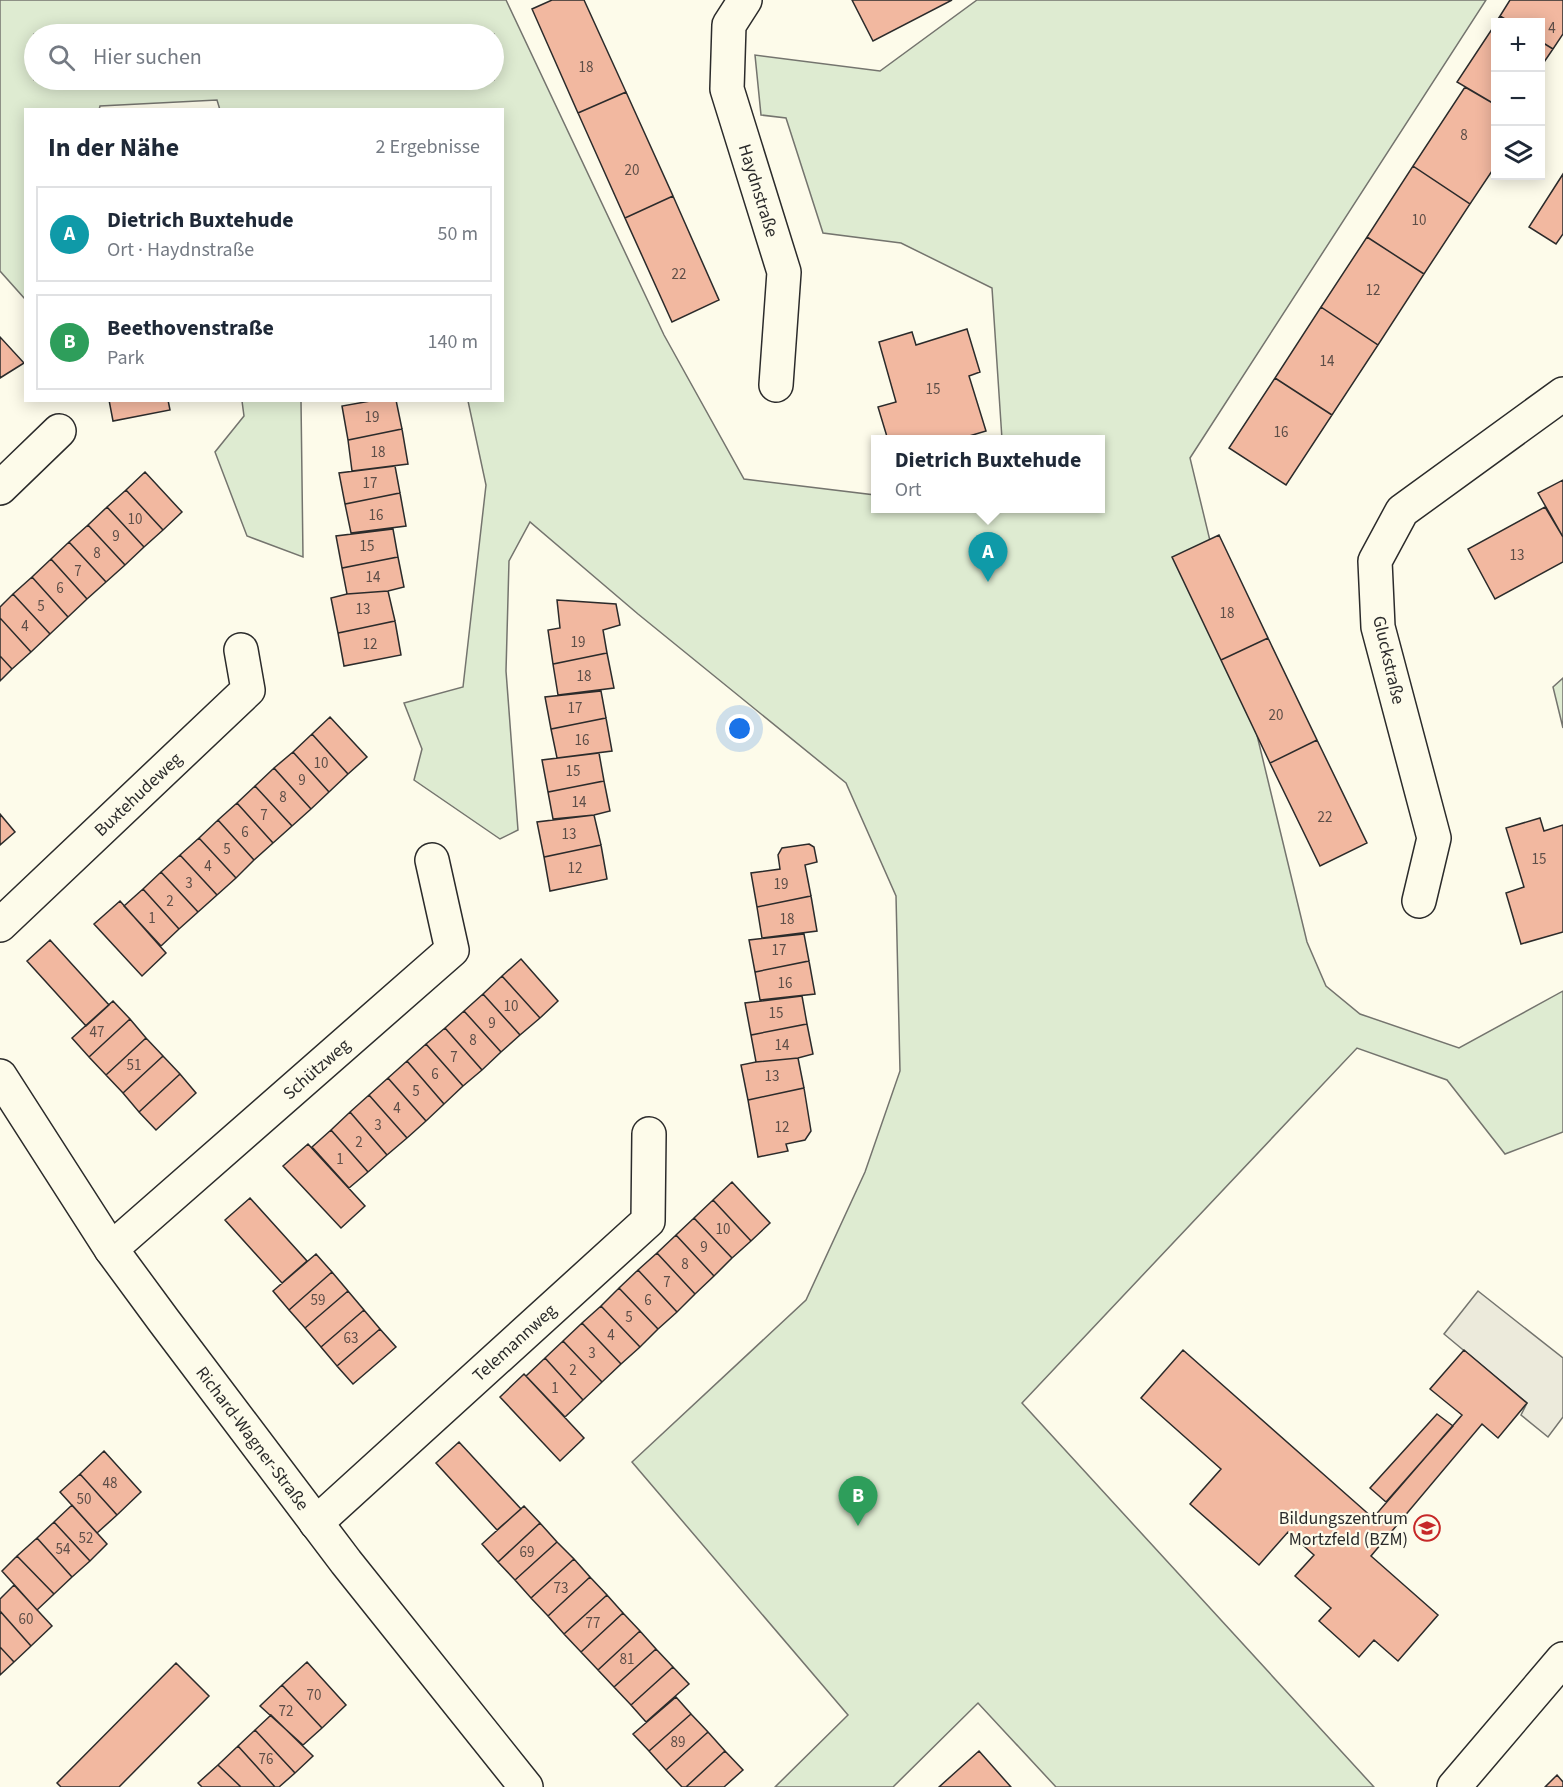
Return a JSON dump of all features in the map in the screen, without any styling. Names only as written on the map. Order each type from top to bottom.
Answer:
[{"type":"street","name":"Haydnstraße","points":[[745,0],[729,25],[727,90],[784,272],[776,385]]},
{"type":"street","name":"Gluckstraße","points":[[1419,901],[1434,838],[1378,627],[1375,561],[1402,511],[1563,394]]},
{"type":"street","points":[[0,488],[59,431]]},
{"type":"street","name":"Buxtehudeweg","points":[[0,925],[248,690],[241,650]]},
{"type":"street","name":"Schützweg","points":[[111,1249],[452,950],[432,860]]},
{"type":"street","name":"Richard-Wagner-Straße","points":[[0,1076],[111,1249],[316,1523],[526,1787]]},
{"type":"street","name":"Telemannweg","points":[[316,1523],[648,1221],[649,1134]]},
{"type":"street","points":[[1454,1787],[1563,1659]]},
{"type":"green space","points":[[0,0],[506,0],[664,335],[744,479],[871,495],[871,513],[1105,513],[1105,435],[1002,435],[992,288],[901,243],[823,233],[786,118],[761,115],[755,55],[880,71],[977,0],[1486,0],[1190,458],[1307,942],[1326,986],[1360,1014],[1459,1048],[1563,991],[1563,1132],[1505,1154],[1447,1080],[1357,1048],[1022,1403],[1374,1787],[1056,1787],[978,1703],[893,1787],[775,1787],[848,1715],[632,1462],[806,1300],[865,1172],[900,1071],[896,896],[846,783],[638,614],[530,522],[509,561],[506,671],[518,830],[500,839],[414,780],[422,749],[404,703],[463,687],[486,485],[468,402],[504,402],[504,108],[219,108],[217,100],[100,106],[100,108],[24,108],[24,298],[0,271]]},
{"type":"green space","points":[[242,402],[301,402],[303,557],[247,536],[215,452],[244,416]]},
{"type":"green space","points":[[1563,678],[1563,728],[1553,687]]},
{"type":"shaded area","points":[[1478,1291],[1563,1358],[1563,1417],[1548,1437],[1521,1415],[1527,1403],[1444,1334]]},
{"type":"building","points":[[552,0],[584,0],[626,92],[578,113],[532,9]]},
{"type":"building","points":[[852,0],[952,0],[873,41]]},
{"type":"building","points":[[1510,0],[1563,0],[1563,34],[1553,49],[1545,44],[1545,18],[1503,18],[1500,16]]},
{"type":"building","points":[[1491,31],[1491,102],[1457,82]]},
{"type":"building","points":[[1545,44],[1553,49],[1545,61]]},
{"type":"building","points":[[1465,87],[1491,102],[1491,172],[1470,204],[1413,166]]},
{"type":"building","points":[[626,92],[673,196],[625,218],[578,113]]},
{"type":"building","points":[[1413,166],[1470,204],[1424,274],[1367,237]]},
{"type":"building","points":[[1563,174],[1563,234],[1556,244],[1529,227]]},
{"type":"building","points":[[673,196],[719,300],[672,322],[625,218]]},
{"type":"building","points":[[1367,237],[1424,274],[1378,345],[1321,307]]},
{"type":"building","points":[[1321,307],[1378,345],[1332,415],[1275,378]]},
{"type":"building","points":[[967,329],[980,372],[969,376],[986,431],[973,435],[886,435],[878,407],[896,402],[879,342],[912,332],[916,345]]},
{"type":"building","points":[[0,337],[24,363],[0,378]]},
{"type":"building","points":[[1275,378],[1332,415],[1286,485],[1229,448]]},
{"type":"building","points":[[109,402],[168,402],[170,410],[113,421]]},
{"type":"building","points":[[365,402],[396,402],[402,429],[348,440],[342,406]]},
{"type":"building","points":[[402,429],[408,464],[352,471],[348,440]]},
{"type":"building","points":[[395,466],[400,493],[345,504],[339,473]]},
{"type":"building","points":[[145,472],[182,512],[163,530],[126,490]]},
{"type":"building","points":[[1563,480],[1563,537],[1538,493]]},
{"type":"building","points":[[126,490],[163,530],[144,547],[107,507]]},
{"type":"building","points":[[400,493],[406,526],[351,533],[345,504]]},
{"type":"building","points":[[107,507],[144,547],[125,565],[88,525]]},
{"type":"building","points":[[1545,507],[1563,537],[1563,562],[1495,599],[1468,549]]},
{"type":"building","points":[[88,525],[125,565],[106,582],[69,542]]},
{"type":"building","points":[[393,529],[398,557],[342,568],[336,536]]},
{"type":"building","points":[[1219,535],[1268,638],[1221,660],[1172,557]]},
{"type":"building","points":[[69,542],[106,582],[87,599],[51,559]]},
{"type":"building","points":[[398,557],[404,587],[388,591],[347,594],[342,568]]},
{"type":"building","points":[[51,559],[87,599],[68,617],[32,577]]},
{"type":"building","points":[[32,577],[68,617],[50,634],[13,594]]},
{"type":"building","points":[[388,591],[395,621],[338,633],[331,598],[347,594]]},
{"type":"building","points":[[13,594],[50,634],[31,652],[0,618],[0,607]]},
{"type":"building","points":[[557,600],[616,604],[620,625],[603,630],[607,653],[553,664],[548,630],[560,628]]},
{"type":"building","points":[[0,618],[31,652],[12,669],[0,656]]},
{"type":"building","points":[[395,621],[401,655],[344,666],[338,633]]},
{"type":"building","points":[[1268,638],[1317,740],[1270,763],[1221,660]]},
{"type":"building","points":[[607,653],[614,688],[558,695],[553,664]]},
{"type":"building","points":[[0,656],[12,669],[0,681]]},
{"type":"building","points":[[601,691],[606,718],[551,729],[545,697]]},
{"type":"building","points":[[330,717],[367,757],[348,774],[312,734]]},
{"type":"building","points":[[606,718],[612,751],[557,758],[551,729]]},
{"type":"building","points":[[312,734],[348,774],[329,792],[293,752]]},
{"type":"building","points":[[1317,740],[1367,843],[1320,866],[1270,763]]},
{"type":"building","points":[[293,752],[329,792],[311,809],[274,768]]},
{"type":"building","points":[[599,753],[604,781],[548,792],[542,760]]},
{"type":"building","points":[[274,768],[311,809],[292,826],[255,786]]},
{"type":"building","points":[[604,781],[610,811],[553,819],[548,792]]},
{"type":"building","points":[[255,786],[292,826],[273,843],[237,803]]},
{"type":"building","points":[[237,803],[273,843],[254,860],[218,820]]},
{"type":"building","points":[[0,814],[15,832],[0,845]]},
{"type":"building","points":[[594,815],[601,845],[544,857],[537,822]]},
{"type":"building","points":[[1540,818],[1544,831],[1563,825],[1563,932],[1521,944],[1506,893],[1524,887],[1506,828]]},
{"type":"building","points":[[218,820],[254,860],[236,878],[199,838]]},
{"type":"building","points":[[199,838],[236,878],[217,895],[180,855]]},
{"type":"building","points":[[809,844],[814,847],[817,862],[805,865],[811,896],[757,907],[751,873],[780,869],[778,855],[782,848]]},
{"type":"building","points":[[601,845],[607,879],[550,891],[544,857]]},
{"type":"building","points":[[180,855],[217,895],[198,912],[161,872]]},
{"type":"building","points":[[161,872],[198,912],[179,929],[143,889]]},
{"type":"building","points":[[143,889],[179,929],[161,946],[124,906]]},
{"type":"building","points":[[811,896],[817,931],[762,938],[757,907]]},
{"type":"building","points":[[120,901],[166,953],[142,976],[94,924]]},
{"type":"building","points":[[804,934],[809,961],[755,972],[749,940]]},
{"type":"building","points":[[50,940],[109,1005],[86,1026],[27,961]]},
{"type":"building","points":[[521,959],[558,1001],[540,1018],[502,976]]},
{"type":"building","points":[[809,961],[815,994],[760,1000],[755,972]]},
{"type":"building","points":[[502,976],[540,1018],[520,1035],[483,994]]},
{"type":"building","points":[[483,994],[520,1035],[501,1052],[464,1011]]},
{"type":"building","points":[[802,996],[807,1024],[751,1035],[745,1003]]},
{"type":"building","points":[[113,1001],[130,1019],[89,1057],[72,1038]]},
{"type":"building","points":[[464,1011],[501,1052],[482,1070],[445,1028]]},
{"type":"building","points":[[130,1019],[146,1038],[106,1075],[89,1057]]},
{"type":"building","points":[[807,1024],[813,1054],[798,1058],[756,1062],[751,1035]]},
{"type":"building","points":[[445,1028],[482,1070],[463,1086],[426,1044]]},
{"type":"building","points":[[146,1038],[163,1056],[123,1093],[106,1075]]},
{"type":"building","points":[[426,1044],[463,1086],[444,1104],[407,1061]]},
{"type":"building","points":[[163,1056],[180,1074],[139,1112],[123,1093]]},
{"type":"building","points":[[798,1058],[804,1088],[748,1100],[741,1065]]},
{"type":"building","points":[[407,1061],[444,1104],[426,1121],[388,1078]]},
{"type":"building","points":[[180,1074],[196,1093],[156,1130],[139,1112]]},
{"type":"building","points":[[388,1078],[426,1121],[407,1138],[369,1095]]},
{"type":"building","points":[[804,1088],[811,1131],[805,1140],[786,1144],[788,1151],[758,1157],[748,1100]]},
{"type":"building","points":[[369,1095],[407,1138],[387,1155],[350,1112]]},
{"type":"building","points":[[350,1112],[387,1155],[368,1172],[331,1130]]},
{"type":"building","points":[[331,1130],[368,1172],[349,1188],[312,1147]]},
{"type":"building","points":[[308,1144],[365,1206],[341,1228],[283,1166]]},
{"type":"building","points":[[732,1182],[770,1223],[751,1241],[713,1200]]},
{"type":"building","points":[[250,1198],[307,1261],[282,1283],[225,1220]]},
{"type":"building","points":[[713,1200],[751,1241],[732,1258],[694,1218]]},
{"type":"building","points":[[694,1218],[732,1258],[714,1276],[676,1235]]},
{"type":"building","points":[[676,1235],[714,1276],[695,1294],[657,1253]]},
{"type":"building","points":[[657,1253],[695,1294],[677,1312],[638,1270]]},
{"type":"building","points":[[316,1254],[332,1272],[289,1310],[273,1291]]},
{"type":"building","points":[[638,1270],[677,1312],[658,1329],[619,1288]]},
{"type":"building","points":[[332,1272],[348,1291],[305,1328],[289,1310]]},
{"type":"building","points":[[619,1288],[658,1329],[640,1347],[601,1306]]},
{"type":"building","points":[[348,1291],[364,1310],[321,1347],[305,1328]]},
{"type":"building","points":[[601,1306],[640,1347],[621,1364],[582,1323]]},
{"type":"building","points":[[364,1310],[380,1329],[337,1366],[321,1347]]},
{"type":"building","points":[[582,1323],[621,1364],[602,1382],[563,1341]]},
{"type":"building","points":[[380,1329],[396,1347],[353,1384],[337,1366]]},
{"type":"building","points":[[563,1341],[602,1382],[583,1400],[545,1358]]},
{"type":"building","points":[[1183,1350],[1373,1518],[1462,1415],[1430,1389],[1464,1350],[1527,1403],[1498,1438],[1482,1424],[1371,1556],[1438,1615],[1398,1661],[1374,1640],[1359,1657],[1319,1621],[1331,1608],[1295,1576],[1314,1555],[1288,1532],[1259,1565],[1190,1504],[1221,1469],[1141,1398]]},
{"type":"building","points":[[545,1358],[583,1400],[565,1417],[526,1376]]},
{"type":"building","points":[[524,1374],[584,1438],[560,1461],[500,1397]]},
{"type":"building","points":[[1437,1414],[1453,1426],[1386,1502],[1370,1488]]},
{"type":"building","points":[[459,1442],[521,1509],[497,1530],[436,1463]]},
{"type":"building","points":[[104,1451],[141,1492],[117,1515],[80,1474]]},
{"type":"building","points":[[80,1474],[117,1515],[97,1533],[60,1492]]},
{"type":"building","points":[[72,1505],[107,1544],[90,1561],[54,1522]]},
{"type":"building","points":[[524,1506],[540,1523],[498,1562],[482,1544]]},
{"type":"building","points":[[54,1522],[90,1561],[72,1577],[37,1538]]},
{"type":"building","points":[[540,1523],[557,1542],[515,1580],[498,1562]]},
{"type":"building","points":[[37,1538],[72,1577],[54,1594],[17,1556]]},
{"type":"building","points":[[557,1542],[574,1559],[531,1598],[515,1580]]},
{"type":"building","points":[[17,1556],[54,1594],[37,1610],[2,1571]]},
{"type":"building","points":[[574,1559],[590,1577],[548,1616],[531,1598]]},
{"type":"building","points":[[590,1577],[607,1595],[564,1634],[548,1616]]},
{"type":"building","points":[[14,1585],[52,1626],[31,1646],[0,1611],[0,1599]]},
{"type":"building","points":[[607,1595],[623,1613],[581,1652],[564,1634]]},
{"type":"building","points":[[0,1611],[31,1646],[14,1662],[0,1647]]},
{"type":"building","points":[[623,1613],[640,1631],[598,1670],[581,1652]]},
{"type":"building","points":[[640,1631],[656,1649],[614,1687],[598,1670]]},
{"type":"building","points":[[0,1647],[14,1662],[0,1675]]},
{"type":"building","points":[[656,1649],[673,1667],[631,1705],[614,1687]]},
{"type":"building","points":[[307,1662],[346,1705],[322,1728],[282,1685]]},
{"type":"building","points":[[176,1663],[209,1696],[119,1787],[61,1787],[57,1783]]},
{"type":"building","points":[[673,1667],[689,1684],[646,1722],[631,1705]]},
{"type":"building","points":[[282,1685],[322,1728],[303,1745],[260,1706]]},
{"type":"building","points":[[676,1697],[691,1714],[649,1751],[633,1734]]},
{"type":"building","points":[[691,1714],[708,1732],[666,1770],[649,1751]]},
{"type":"building","points":[[271,1715],[313,1756],[295,1773],[255,1730]]},
{"type":"building","points":[[255,1730],[295,1773],[279,1787],[275,1787],[238,1746]]},
{"type":"building","points":[[708,1732],[725,1751],[686,1787],[682,1787],[666,1770]]},
{"type":"building","points":[[238,1746],[275,1787],[241,1787],[218,1765]]},
{"type":"building","points":[[725,1751],[743,1770],[724,1787],[686,1787]]},
{"type":"building","points":[[979,1751],[1011,1787],[939,1787]]},
{"type":"building","points":[[218,1765],[241,1787],[202,1787],[198,1783]]},
{"type":"building","points":[[1557,1775],[1563,1782],[1563,1787],[1545,1787]]},
{"type":"place","name":"Dietrich Buxtehude","points":[[988,582]]},
{"type":"place","name":"Beethovenstraße","points":[[858,1526]]},
{"type":"place","name":"Bildungszentrum Mortzfeld (BZM)","points":[[1427,1528]]}]
